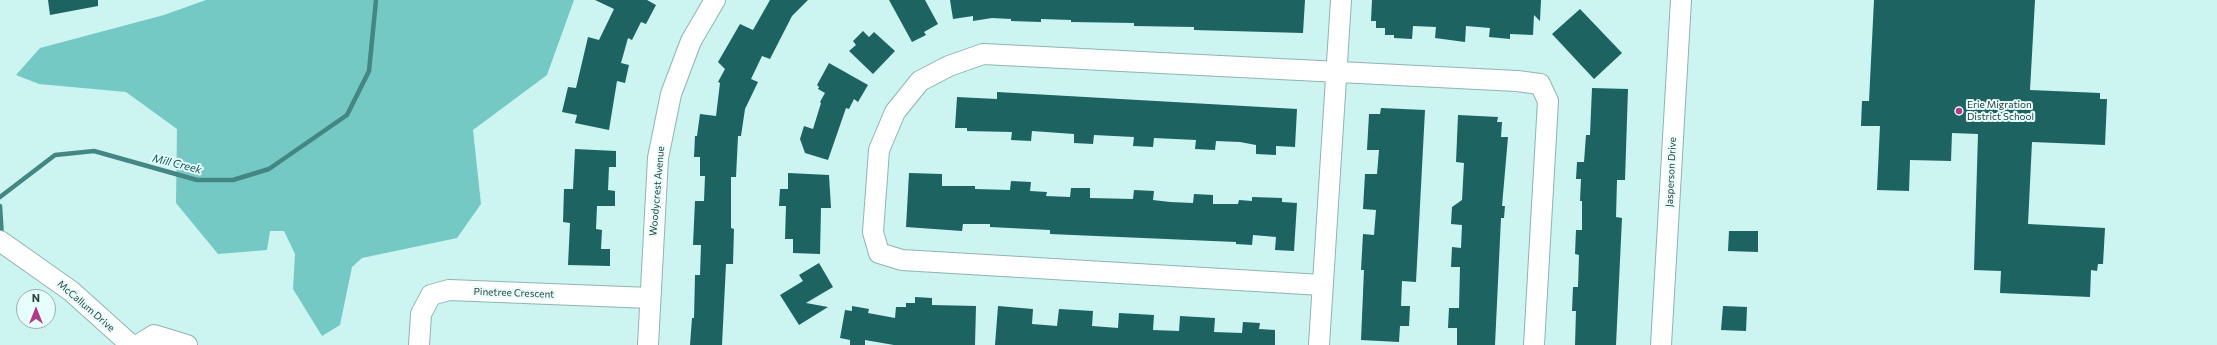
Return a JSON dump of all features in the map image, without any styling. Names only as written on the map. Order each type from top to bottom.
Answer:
[{"type":"street","name":"Woodycrest Avenue","points":[[648,345],[658,158],[671,94],[691,41],[715,0]]},
{"type":"street","points":[[1319,345],[1341,0]]},
{"type":"street","name":"Jasperson Drive","points":[[1661,345],[1682,0]]},
{"type":"street","points":[[1322,285],[902,260],[878,253],[873,232],[875,188],[880,150],[895,112],[920,81],[949,66],[983,54],[1517,81],[1540,84],[1548,101],[1534,345]]},
{"type":"street","name":"McCallum Drive","points":[[4,244],[71,291],[131,345]]},
{"type":"street","name":"Pinetree Crescent","points":[[419,345],[421,314],[431,295],[449,290],[650,298]]},
{"type":"street","points":[[138,345],[154,335],[187,345]]},
{"type":"shaded area","points":[[206,0],[574,0],[547,75],[473,130],[481,204],[457,238],[362,258],[352,267],[340,325],[322,336],[293,289],[295,254],[284,231],[270,231],[267,250],[218,254],[176,203],[177,129],[126,92],[39,84],[16,75],[40,48],[164,15]]},
{"type":"building","points":[[48,0],[98,0],[98,6],[50,15]]},
{"type":"building","points":[[595,0],[647,0],[656,5],[646,24],[641,22],[632,40],[628,38],[621,63],[629,65],[625,83],[617,81],[609,130],[575,123],[577,115],[562,112],[568,87],[576,88],[588,37],[599,40],[614,9]]},
{"type":"building","points":[[770,0],[808,0],[792,16],[770,59],[762,56],[751,79],[758,82],[745,109],[741,136],[738,136],[736,177],[731,177],[731,228],[734,229],[733,264],[726,264],[722,345],[690,345],[692,318],[694,318],[695,275],[700,275],[701,245],[693,245],[695,201],[704,201],[705,176],[700,176],[700,157],[694,157],[695,136],[697,136],[700,114],[716,116],[720,83],[718,82],[725,69],[718,62],[740,24],[753,30]]},
{"type":"building","points":[[889,0],[925,0],[938,24],[924,32],[926,35],[912,42]]},
{"type":"building","points":[[950,0],[1305,0],[1303,33],[1194,30],[1194,27],[1134,26],[1134,23],[1071,22],[1071,20],[1041,19],[1041,22],[1011,21],[1011,19],[992,18],[973,21],[973,16],[953,19]]},
{"type":"building","points":[[1372,0],[1541,0],[1540,21],[1534,15],[1533,35],[1510,34],[1510,39],[1489,37],[1490,28],[1466,26],[1465,42],[1435,38],[1436,27],[1413,26],[1412,39],[1394,38],[1394,35],[1385,35],[1385,28],[1376,28],[1376,21],[1371,21]]},
{"type":"building","points":[[1874,0],[2035,0],[2030,90],[2100,93],[2100,99],[2107,99],[2105,145],[2032,142],[2028,224],[2105,228],[2103,264],[2098,264],[2097,271],[2091,270],[2090,297],[2000,293],[2001,271],[1974,270],[1978,134],[1952,133],[1951,161],[1910,160],[1909,191],[1877,190],[1880,126],[1861,126],[1862,101],[1869,101]]},
{"type":"building","points":[[1580,9],[1622,53],[1594,79],[1552,34]]},
{"type":"building","points":[[863,31],[869,37],[874,32],[895,51],[873,74],[849,51],[856,45],[853,41]]},
{"type":"building","points":[[829,63],[868,85],[858,102],[854,99],[849,109],[846,108],[828,160],[805,153],[800,139],[804,126],[813,129],[821,103],[820,102],[825,93],[818,89],[819,87],[817,85]]},
{"type":"building","points":[[1592,88],[1628,89],[1625,180],[1617,180],[1616,217],[1622,218],[1616,345],[1575,345],[1576,311],[1572,311],[1573,287],[1578,287],[1579,255],[1575,254],[1576,230],[1582,230],[1582,201],[1580,201],[1581,179],[1576,179],[1577,162],[1584,162],[1586,135],[1590,135]]},
{"type":"building","points":[[997,92],[1297,109],[1295,147],[1276,146],[1276,155],[1256,154],[1256,145],[1240,142],[1216,141],[1215,150],[1195,149],[1196,140],[1154,138],[1153,147],[1133,146],[1134,137],[1094,135],[1093,144],[1074,143],[1074,134],[1032,131],[1031,141],[1011,140],[1012,132],[967,131],[967,128],[955,128],[957,97],[997,99]]},
{"type":"building","points":[[1381,108],[1425,110],[1416,282],[1402,281],[1401,306],[1410,306],[1409,326],[1400,326],[1399,342],[1361,340],[1364,270],[1361,270],[1363,234],[1374,235],[1376,210],[1363,209],[1365,174],[1377,174],[1379,150],[1367,150],[1369,114],[1380,114]]},
{"type":"building","points":[[1458,115],[1498,117],[1497,122],[1502,122],[1501,137],[1508,137],[1502,206],[1505,206],[1504,218],[1501,218],[1495,345],[1457,345],[1457,328],[1448,328],[1449,308],[1459,308],[1460,267],[1451,267],[1452,247],[1461,248],[1462,225],[1451,224],[1452,207],[1462,200],[1464,163],[1456,162]]},
{"type":"building","points":[[575,149],[616,151],[616,167],[609,167],[608,190],[615,191],[615,206],[597,206],[596,229],[602,230],[601,249],[610,249],[610,266],[568,265],[570,223],[563,222],[564,189],[573,189]]},
{"type":"building","points":[[788,173],[829,175],[831,208],[821,208],[820,254],[793,253],[793,239],[785,239],[786,206],[779,206],[780,189],[788,189]]},
{"type":"building","points":[[909,173],[942,174],[942,186],[975,186],[975,189],[1010,190],[1011,181],[1031,182],[1030,191],[1047,192],[1046,196],[1070,197],[1071,188],[1090,188],[1090,198],[1133,199],[1134,190],[1154,191],[1153,200],[1170,202],[1193,203],[1194,194],[1213,195],[1213,204],[1238,204],[1239,200],[1252,201],[1252,197],[1282,198],[1282,202],[1297,203],[1294,251],[1275,250],[1276,237],[1253,235],[1252,245],[1236,244],[1236,242],[1050,234],[1050,230],[990,227],[990,224],[963,224],[962,231],[906,227]]},
{"type":"building","points":[[1729,231],[1758,231],[1758,252],[1728,251]]},
{"type":"building","points":[[819,263],[833,287],[806,303],[828,307],[799,325],[780,295],[803,281],[799,275]]},
{"type":"building","points":[[915,297],[932,298],[932,305],[976,306],[975,345],[894,345],[865,340],[865,345],[850,345],[850,340],[840,338],[845,310],[852,311],[852,306],[869,309],[868,313],[895,318],[896,307],[906,307],[906,303],[915,303]]},
{"type":"building","points":[[998,306],[1033,309],[1032,324],[1057,326],[1059,309],[1093,311],[1092,326],[1118,328],[1119,313],[1154,315],[1153,330],[1179,331],[1180,316],[1215,318],[1214,332],[1242,333],[1243,322],[1260,323],[1259,329],[1275,330],[1275,345],[995,345]]},
{"type":"building","points":[[1723,306],[1747,307],[1746,331],[1721,330]]},
{"type":"waterway","name":"Mill Creek","points":[[0,197],[55,155],[94,151],[197,180],[233,180],[269,169],[347,115],[369,71],[376,0]]},
{"type":"waterway","name":"Mill Creek","points":[[0,206],[2,238]]},
{"type":"place","name":"Erie Migration District School","points":[[1959,111]]}]
